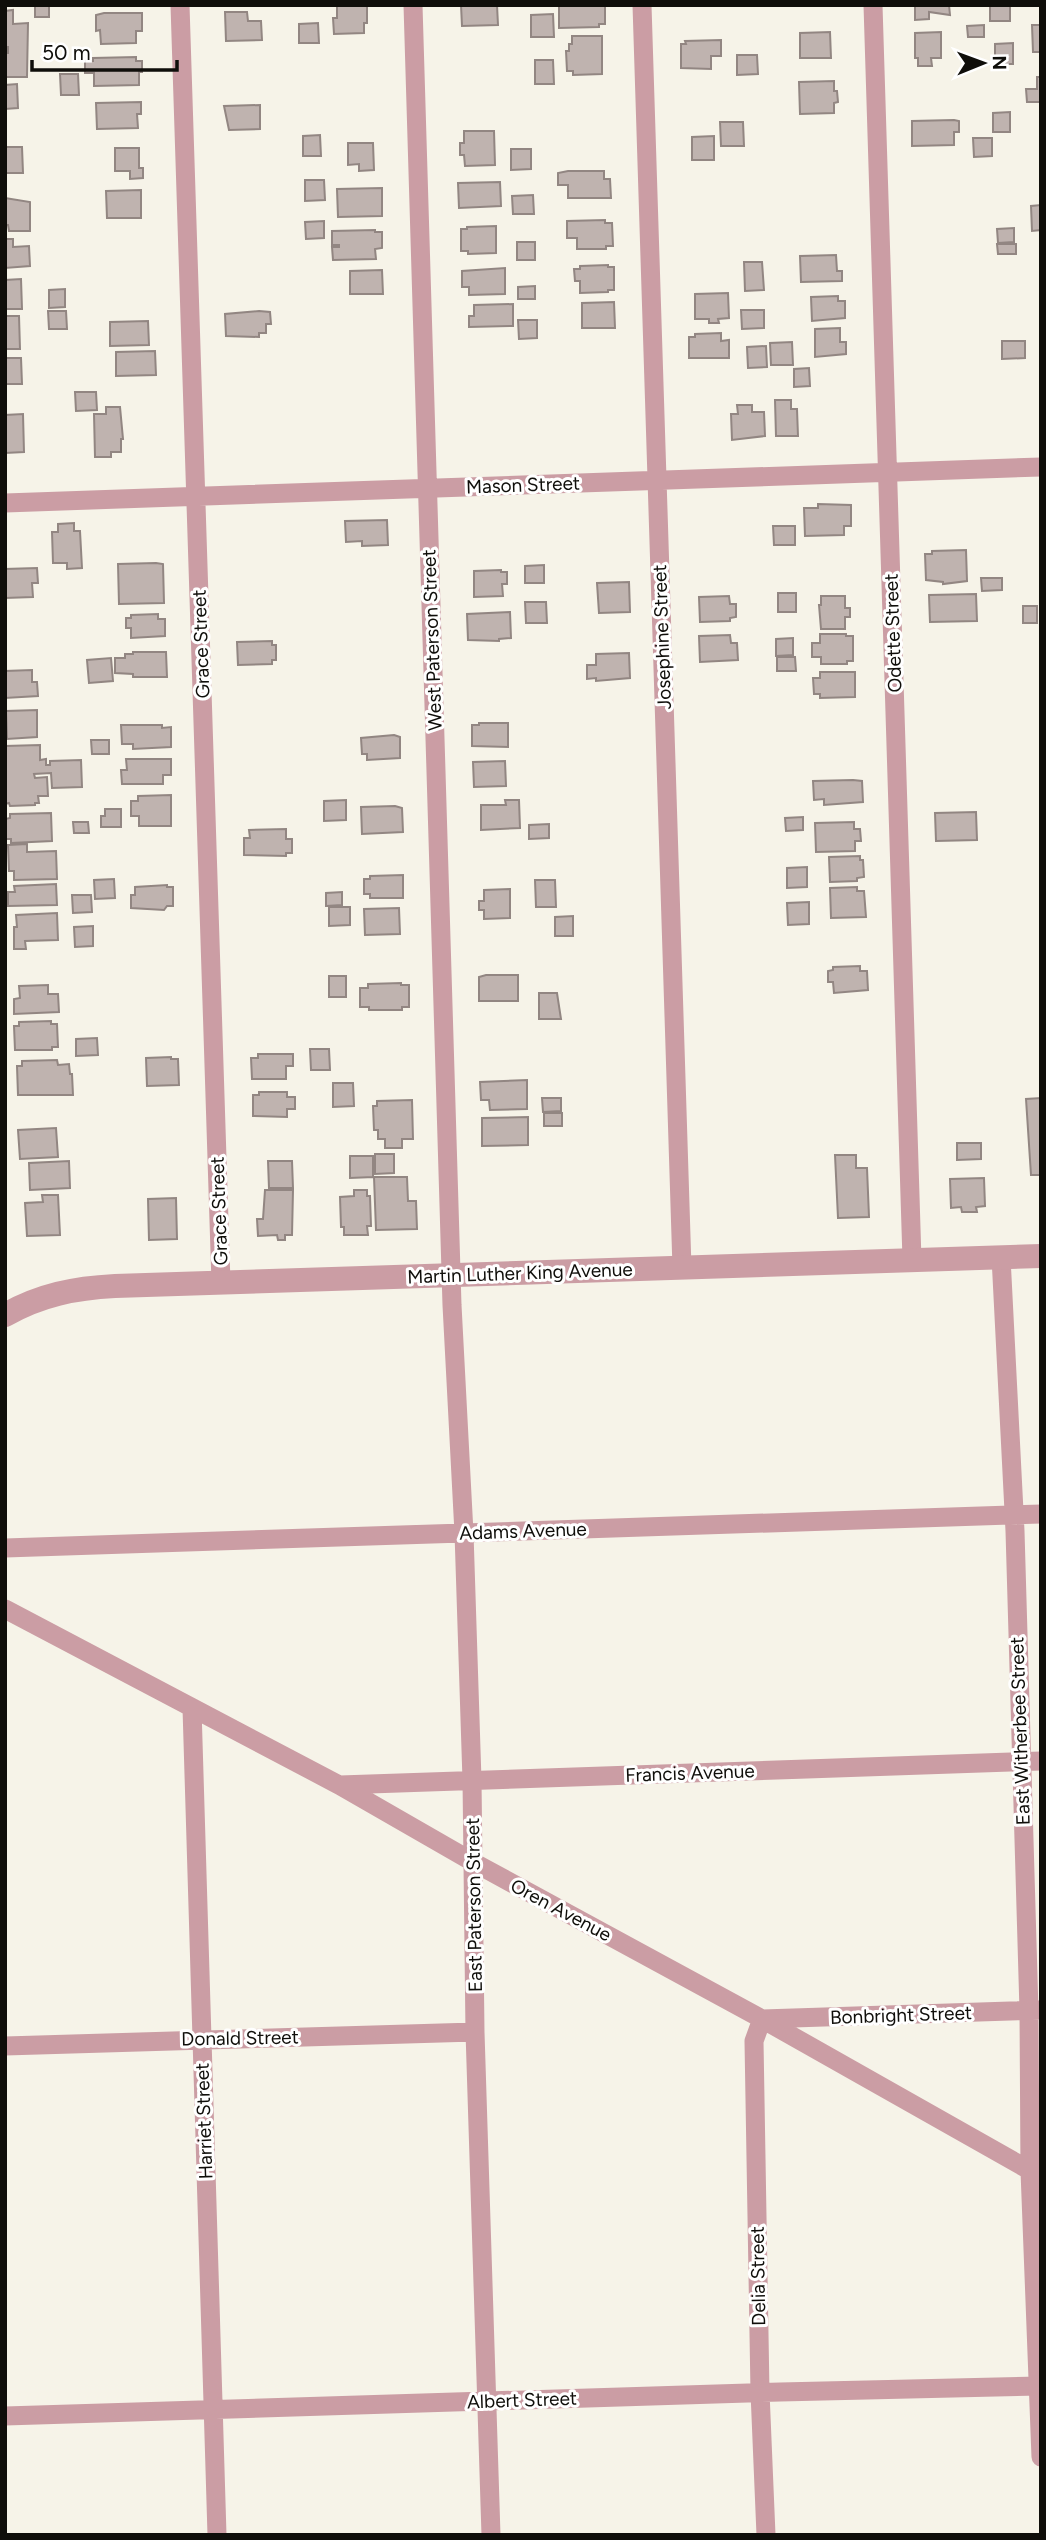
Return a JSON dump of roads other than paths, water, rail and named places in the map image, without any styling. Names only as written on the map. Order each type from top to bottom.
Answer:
[{"type":"street","name":"Grace Street","points":[[180,5],[221,1283]]},
{"type":"street","name":"West Paterson Street","points":[[413,5],[451,1276]]},
{"type":"street","name":"Josephine Street","points":[[642,5],[682,1268]]},
{"type":"street","name":"Odette Street","points":[[873,5],[912,1260]]},
{"type":"street","name":"Mason Street","points":[[5,503],[1041,467]]},
{"type":"street","name":"Martin Luther King Avenue","points":[[5,1315],[38,1298],[70,1290],[115,1286],[1041,1256]]},
{"type":"street","name":"East Witherbee Street","points":[[1001,1258],[1014,1515],[1031,1762],[1041,2457]]},
{"type":"street","name":"East Paterson Street","points":[[451,1276],[464,1533],[472,1780],[475,2032],[491,2535]]},
{"type":"street","name":"Adams Avenue","points":[[5,1548],[1041,1514]]},
{"type":"street","name":"Oren Avenue","points":[[5,1609],[340,1785],[473,1862],[762,2019],[1035,2174]]},
{"type":"street","name":"Harriet Street","points":[[192,1708],[216,2535]]},
{"type":"street","name":"Francis Avenue","points":[[340,1785],[1031,1762]]},
{"type":"street","name":"Bonbright Street","points":[[762,2019],[1035,2010]]},
{"type":"street","name":"Delia Street","points":[[762,2019],[754,2042],[760,2392],[766,2535]]},
{"type":"street","name":"Donald Street","points":[[5,2046],[475,2032]]},
{"type":"street","name":"Albert Street","points":[[5,2416],[1039,2386]]}]
